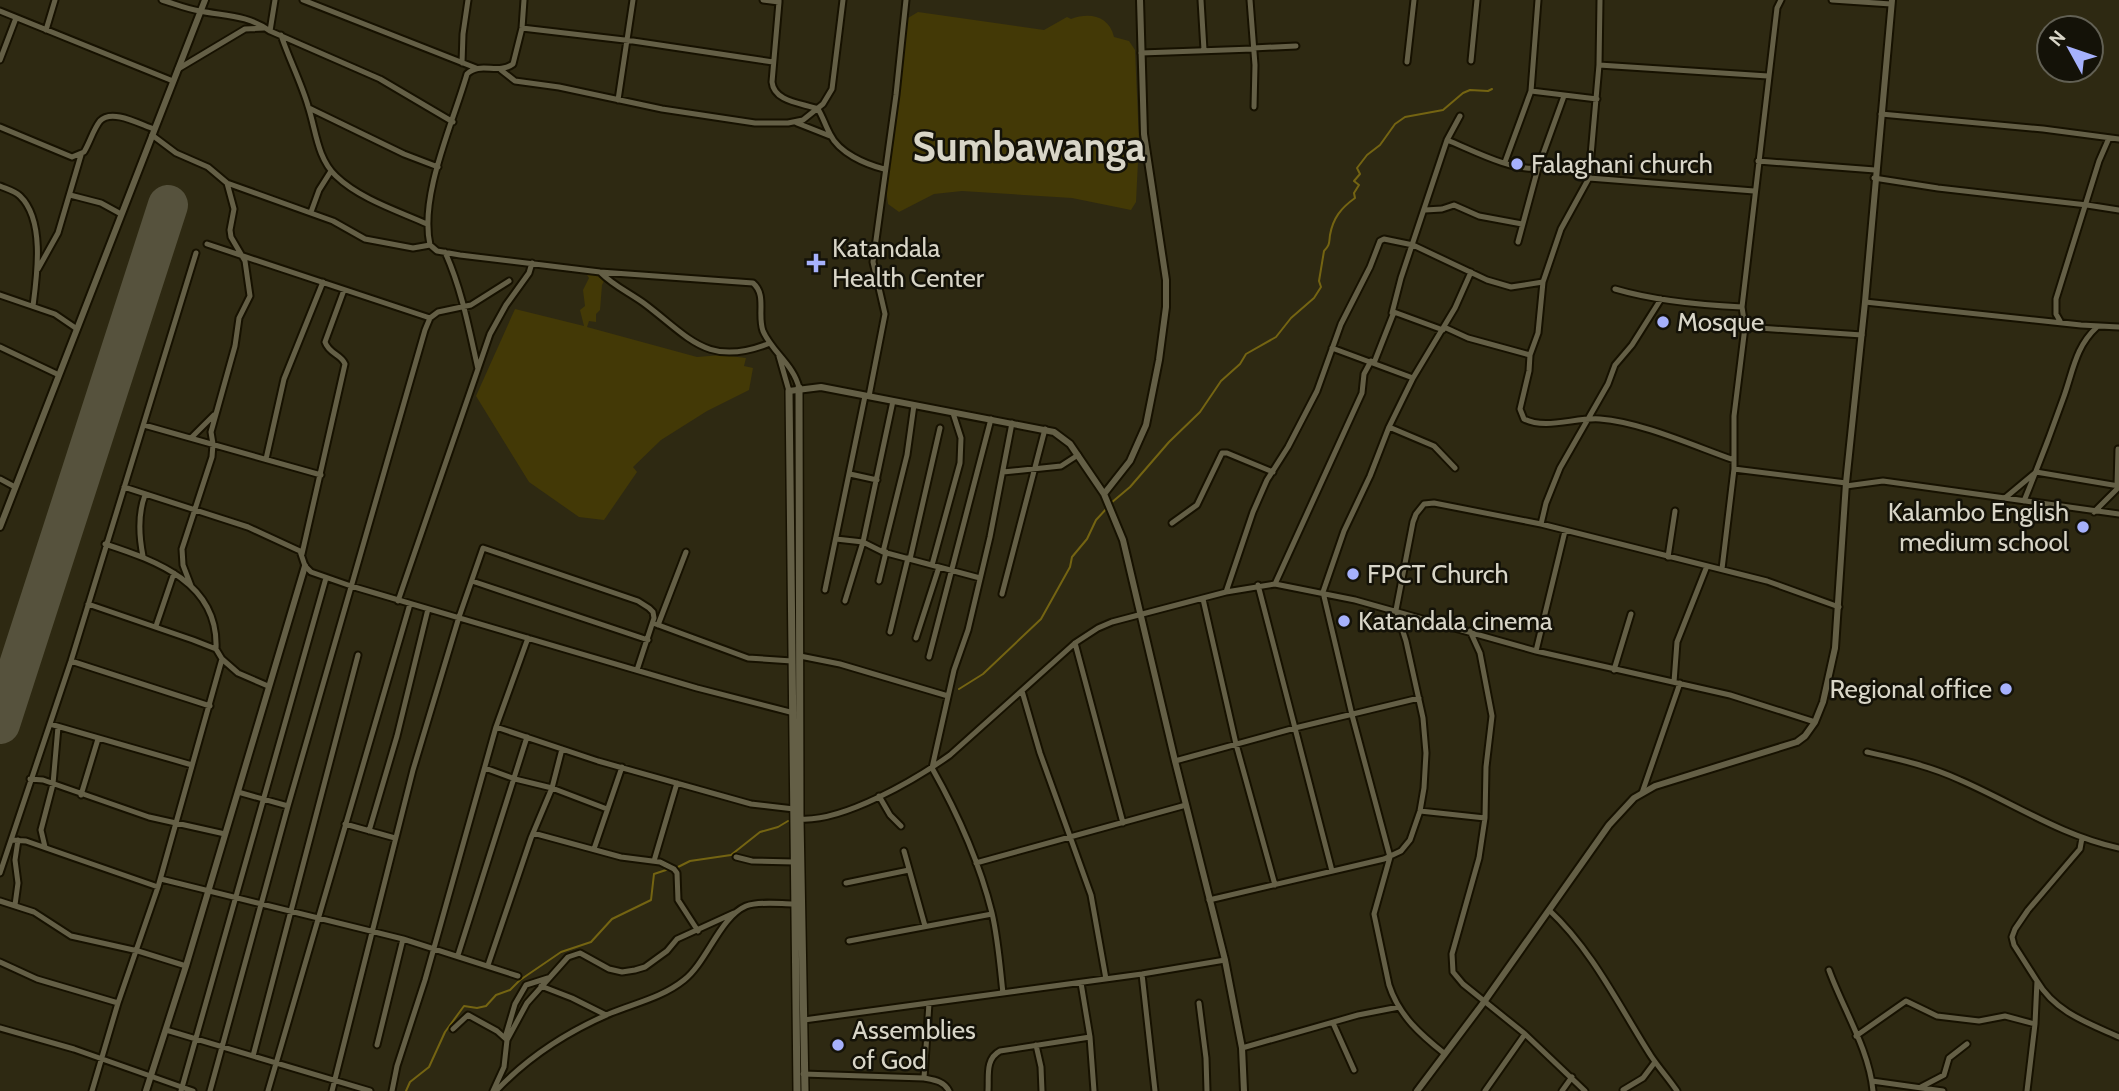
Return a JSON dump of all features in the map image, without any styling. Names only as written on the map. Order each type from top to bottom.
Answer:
[{"type":"main road","points":[[799,388],[800,656],[794,809],[794,905],[801,1074],[805,1091]]},
{"type":"main road","points":[[789,391],[792,661],[797,714],[804,1020],[801,1074],[797,1091]]},
{"type":"street","points":[[46,30],[55,0]]},
{"type":"street","points":[[162,0],[200,11],[240,17],[380,79],[453,122]]},
{"type":"street","points":[[0,527],[205,0]]},
{"type":"street","points":[[268,29],[275,0]]},
{"type":"street","points":[[303,0],[476,68],[501,70],[513,64],[522,27],[524,0]]},
{"type":"street","points":[[462,63],[468,0]]},
{"type":"street","points":[[618,100],[633,0]]},
{"type":"street","points":[[763,0],[779,1],[773,88],[778,96],[818,109],[830,136]]},
{"type":"street","points":[[501,70],[515,81],[618,100],[755,122],[794,122],[803,120],[828,99],[832,89],[843,0]]},
{"type":"street","points":[[825,590],[886,314],[873,262],[906,0]]},
{"type":"street","points":[[1104,494],[1130,461],[1146,425],[1166,307],[1166,280],[1144,134],[1140,0]]},
{"type":"street","points":[[1201,0],[1204,50]]},
{"type":"street","points":[[1250,0],[1254,107]]},
{"type":"street","points":[[1407,62],[1414,0]]},
{"type":"street","points":[[1471,61],[1477,0]]},
{"type":"street","points":[[1505,162],[1531,90],[1538,0]]},
{"type":"street","points":[[1600,0],[1597,99],[1589,177],[1561,229],[1543,282],[1541,312],[1520,409],[1524,419],[1535,422],[1598,418],[1641,428],[1734,460]]},
{"type":"street","points":[[1721,569],[1734,469],[1734,416],[1741,374],[1745,327],[1742,307],[1752,231],[1754,191],[1777,8],[1781,0]]},
{"type":"street","points":[[1417,1091],[1484,1002],[1609,825],[1627,804],[1655,786],[1797,742],[1815,722],[1832,667],[1839,607],[1846,485],[1891,2],[1832,0]]},
{"type":"street","points":[[0,11],[173,81]]},
{"type":"street","points":[[0,60],[16,18]]},
{"type":"street","points":[[522,27],[773,62]]},
{"type":"street","points":[[178,69],[245,29],[268,29]]},
{"type":"street","points":[[281,36],[309,108],[320,150],[331,171],[338,179],[368,197],[427,224]]},
{"type":"street","points":[[1142,52],[1296,46]]},
{"type":"street","points":[[1599,65],[1768,76]]},
{"type":"street","points":[[476,68],[467,74],[430,197],[427,224],[430,245],[437,251],[600,272],[753,283],[761,293],[762,326],[770,343],[793,372],[799,388]]},
{"type":"street","points":[[1531,90],[1597,99]]},
{"type":"street","points":[[1518,242],[1538,168],[1564,96]]},
{"type":"street","points":[[309,108],[404,154],[438,167]]},
{"type":"street","points":[[1881,114],[2119,139]]},
{"type":"street","points":[[38,269],[58,233],[81,155],[104,117],[111,116],[123,118],[153,132],[176,153],[208,167],[227,183],[311,212],[365,239],[413,248],[430,245]]},
{"type":"street","points":[[1275,584],[1362,394],[1365,370],[1372,362],[1392,313],[1447,140],[1460,116]]},
{"type":"street","points":[[794,122],[830,136],[856,159],[884,169]]},
{"type":"street","points":[[0,127],[72,157],[81,155]]},
{"type":"street","points":[[2060,321],[2056,314],[2056,299],[2099,161],[2109,138]]},
{"type":"street","points":[[1447,140],[1505,162],[1538,168]]},
{"type":"street","points":[[1758,161],[1875,174],[1974,193],[2119,211]]},
{"type":"street","points":[[311,212],[319,190],[331,171]]},
{"type":"street","points":[[1589,177],[1754,191]]},
{"type":"street","points":[[191,586],[183,565],[182,549],[212,457],[214,444],[211,432],[239,318],[250,296],[243,256],[231,237],[234,209],[227,183]]},
{"type":"street","points":[[0,187],[19,196],[30,212],[35,227],[38,269],[33,306]]},
{"type":"street","points":[[70,195],[101,203],[121,214]]},
{"type":"street","points":[[1425,210],[1454,205],[1479,216],[1522,224]]},
{"type":"street","points":[[1226,592],[1253,512],[1267,480],[1289,447],[1317,391],[1349,306],[1370,267],[1380,241],[1384,239],[1413,245],[1511,287],[1543,282]]},
{"type":"street","points":[[207,244],[430,318]]},
{"type":"street","points":[[445,252],[465,307],[478,369]]},
{"type":"street","points":[[0,873],[14,840],[30,779],[71,661],[196,253]]},
{"type":"street","points":[[398,601],[493,328],[510,298],[529,273],[532,263]]},
{"type":"street","points":[[600,272],[611,283],[646,304],[681,335],[698,344],[718,351],[737,352],[770,343]]},
{"type":"street","points":[[1445,1054],[1418,1033],[1399,1007],[1389,985],[1375,919],[1376,904],[1390,857],[1352,715],[1324,592],[1344,531],[1370,476],[1389,426],[1471,272]]},
{"type":"street","points":[[210,1091],[288,806],[430,318],[447,309],[465,307],[484,299],[509,281]]},
{"type":"street","points":[[266,459],[284,379],[323,282]]},
{"type":"street","points":[[146,1091],[186,966],[304,566],[303,554],[345,364],[344,360],[327,348],[326,336],[344,289]]},
{"type":"street","points":[[1615,289],[1701,305],[1742,307]]},
{"type":"street","points":[[0,295],[55,314],[77,329]]},
{"type":"street","points":[[1541,524],[1552,487],[1586,419],[1608,384],[1615,365],[1632,345],[1661,299]]},
{"type":"street","points":[[1865,302],[2060,321],[2081,326],[2119,327]]},
{"type":"street","points":[[1392,313],[1395,311],[1468,338],[1530,355]]},
{"type":"street","points":[[2081,326],[2086,337]]},
{"type":"street","points":[[1745,327],[1862,335]]},
{"type":"street","points":[[2024,501],[2086,337],[2097,327]]},
{"type":"street","points":[[0,347],[59,375]]},
{"type":"street","points":[[1332,348],[1413,378]]},
{"type":"street","points":[[778,353],[789,391],[821,387],[1045,429],[1062,437],[1078,455],[1104,494],[1123,540],[1225,960],[1241,1048],[1244,1091]]},
{"type":"street","points":[[845,601],[863,542],[893,401]]},
{"type":"street","points":[[879,581],[907,455],[914,405]]},
{"type":"street","points":[[191,438],[216,412]]},
{"type":"street","points":[[932,565],[960,463],[961,438],[953,413]]},
{"type":"street","points":[[929,657],[991,419]]},
{"type":"street","points":[[1003,993],[992,914],[976,863],[958,815],[932,768],[948,696],[980,578],[1012,423]]},
{"type":"street","points":[[144,425],[321,475]]},
{"type":"street","points":[[1389,426],[1434,446],[1455,468]]},
{"type":"street","points":[[890,632],[926,494],[940,428]]},
{"type":"street","points":[[1002,594],[1045,429]]},
{"type":"street","points":[[2094,512],[2118,486],[2119,449]]},
{"type":"street","points":[[1172,523],[1197,505],[1222,453],[1273,472]]},
{"type":"street","points":[[1003,472],[1060,466],[1078,455]]},
{"type":"street","points":[[1734,469],[1846,485],[1883,481],[2119,514]]},
{"type":"street","points":[[2005,498],[2036,472],[2118,486]]},
{"type":"street","points":[[850,474],[877,481]]},
{"type":"street","points":[[0,479],[15,487]]},
{"type":"street","points":[[124,487],[272,537],[303,554]]},
{"type":"street","points":[[143,556],[140,536],[141,510],[145,495]]},
{"type":"street","points":[[1209,900],[1390,857],[1401,851],[1410,840],[1424,788],[1426,752],[1419,698],[1396,610],[1413,522],[1424,504],[1434,503],[1541,524],[1721,569],[1799,591],[1839,607]]},
{"type":"street","points":[[1668,557],[1675,511]]},
{"type":"street","points":[[1536,651],[1566,531]]},
{"type":"street","points":[[836,539],[863,542],[885,552],[980,578]]},
{"type":"street","points":[[105,544],[143,556],[191,586],[205,604],[213,621],[216,649],[222,659],[238,673],[268,686]]},
{"type":"street","points":[[332,1091],[413,770],[458,617],[483,548],[578,583],[638,601],[653,612],[655,624]]},
{"type":"street","points":[[637,670],[686,552]]},
{"type":"street","points":[[304,566],[326,578],[398,601],[723,696],[797,714]]},
{"type":"street","points":[[1642,793],[1677,682],[1677,642],[1707,566]]},
{"type":"street","points":[[916,638],[939,567]]},
{"type":"street","points":[[156,626],[174,573]]},
{"type":"street","points":[[182,1089],[326,578]]},
{"type":"street","points":[[472,580],[648,640]]},
{"type":"street","points":[[800,819],[815,820],[842,813],[932,768],[1075,643],[1098,628],[1141,614],[1258,585],[1275,584],[1324,592],[1536,651],[1730,695],[1815,722]]},
{"type":"street","points":[[1258,585],[1332,871]]},
{"type":"street","points":[[1203,599],[1236,744],[1275,885]]},
{"type":"street","points":[[88,604],[216,649]]},
{"type":"street","points":[[268,1091],[410,604]]},
{"type":"street","points":[[369,831],[416,666],[428,609]]},
{"type":"street","points":[[1614,670],[1630,614]]},
{"type":"street","points":[[655,624],[748,658],[792,661]]},
{"type":"street","points":[[1470,631],[1480,653],[1492,716],[1486,767],[1485,818],[1479,858],[1450,960],[1455,976],[1525,1034],[1585,1091]]},
{"type":"street","points":[[392,1091],[399,1057],[434,948],[496,727],[528,638]]},
{"type":"street","points":[[1075,643],[1123,822]]},
{"type":"street","points":[[253,1056],[358,654]]},
{"type":"street","points":[[800,656],[840,664],[948,696]]},
{"type":"street","points":[[92,1091],[118,1003],[158,887],[222,659]]},
{"type":"street","points":[[71,661],[210,706]]},
{"type":"street","points":[[1022,691],[1095,911],[1106,979]]},
{"type":"street","points":[[1175,761],[1419,698]]},
{"type":"street","points":[[50,724],[192,765]]},
{"type":"street","points":[[45,848],[41,830],[53,784],[58,727]]},
{"type":"street","points":[[496,727],[751,804],[794,809]]},
{"type":"street","points":[[457,955],[527,737]]},
{"type":"street","points":[[81,794],[98,739]]},
{"type":"street","points":[[488,965],[533,833],[552,788],[562,749]]},
{"type":"street","points":[[1867,752],[1918,765],[1957,779],[2082,838],[2119,848]]},
{"type":"street","points":[[594,849],[622,767]]},
{"type":"street","points":[[485,768],[514,779],[552,788],[607,809]]},
{"type":"street","points":[[30,779],[39,779],[175,824],[225,834]]},
{"type":"street","points":[[654,861],[677,783]]},
{"type":"street","points":[[238,792],[288,806]]},
{"type":"street","points":[[878,796],[901,826]]},
{"type":"street","points":[[976,863],[1186,805]]},
{"type":"street","points":[[1420,810],[1485,818]]},
{"type":"street","points":[[345,824],[395,838]]},
{"type":"street","points":[[533,833],[621,857],[654,861],[669,866],[676,871],[678,900],[698,930]]},
{"type":"street","points":[[2082,838],[2080,849],[2015,929],[2012,937],[2014,945],[2044,993],[2064,1010],[2119,1037]]},
{"type":"street","points":[[14,840],[158,887]]},
{"type":"street","points":[[14,840],[18,883],[15,905]]},
{"type":"street","points":[[904,851],[925,926]]},
{"type":"street","points":[[736,858],[794,862]]},
{"type":"street","points":[[846,883],[909,870]]},
{"type":"street","points":[[160,879],[403,939],[518,976]]},
{"type":"street","points":[[0,901],[34,912],[71,936],[138,951],[186,966]]},
{"type":"street","points":[[506,1039],[527,1003],[568,957],[580,953],[609,969],[622,972],[635,970],[645,967],[667,951],[677,939],[749,905],[794,905]]},
{"type":"street","points":[[1549,910],[1585,951],[1655,1062],[1677,1091]]},
{"type":"street","points":[[495,1091],[541,1051],[606,1016],[652,999],[686,979],[739,911]]},
{"type":"street","points":[[849,941],[992,914]]},
{"type":"street","points":[[377,1045],[403,939]]},
{"type":"street","points":[[804,1020],[1081,983],[1225,960]]},
{"type":"street","points":[[0,962],[51,984],[118,1003]]},
{"type":"street","points":[[1829,970],[1856,1036],[1873,1091]]},
{"type":"street","points":[[1142,974],[1154,1091]]},
{"type":"street","points":[[495,1091],[504,1067],[506,1039],[515,1004],[526,985],[550,977]]},
{"type":"street","points":[[2027,1091],[2037,981]]},
{"type":"street","points":[[1081,983],[1090,1037],[1094,1091]]},
{"type":"street","points":[[541,986],[606,1016]]},
{"type":"street","points":[[1856,1036],[1906,1001],[1937,1016],[1979,1021],[2005,1016],[2035,1024]]},
{"type":"street","points":[[924,1078],[929,1003]]},
{"type":"street","points":[[1199,1003],[1207,1091]]},
{"type":"street","points":[[1241,1048],[1359,1014],[1399,1007]]},
{"type":"street","points":[[453,1029],[468,1015],[506,1039]]},
{"type":"street","points":[[1333,1023],[1354,1070]]},
{"type":"street","points":[[0,1028],[103,1059],[193,1091]]},
{"type":"street","points":[[166,1030],[370,1091]]},
{"type":"street","points":[[1485,1091],[1525,1034]]},
{"type":"street","points":[[988,1091],[989,1061],[1000,1051],[1090,1037]]},
{"type":"street","points":[[1921,1087],[1944,1075],[1949,1058],[1967,1044]]},
{"type":"street","points":[[1036,1045],[1040,1056],[1042,1091]]},
{"type":"street","points":[[1623,1090],[1643,1077],[1655,1062]]},
{"type":"street","points":[[801,1074],[924,1078],[938,1081],[949,1091]]},
{"type":"street","points":[[1562,1091],[1572,1077]]},
{"type":"street","points":[[1872,1081],[1943,1091]]},
{"type":"shaded area","points":[[918,12],[1044,30],[1067,17],[1071,19],[1092,16],[1108,24],[1114,37],[1129,41],[1135,50],[1139,141],[1136,202],[1131,210],[1072,198],[962,191],[934,194],[899,212],[888,204],[885,182],[908,18]]},
{"type":"shaded area","points":[[586,273],[598,273],[605,279],[596,322],[589,321],[587,327],[697,357],[722,355],[746,358],[744,366],[753,368],[749,390],[707,411],[661,440],[633,467],[637,472],[604,520],[579,517],[529,482],[476,396],[515,309],[584,326],[580,310],[585,306],[583,290],[589,278]]},
{"type":"waterway","points":[[1111,503],[1130,487],[1169,442],[1200,412],[1221,381],[1240,364],[1246,354],[1276,337],[1291,318],[1314,298],[1321,287],[1319,281],[1324,251],[1329,244],[1333,223],[1355,198],[1354,193],[1359,185],[1354,181],[1360,174],[1357,168],[1367,155],[1380,145],[1395,124],[1405,117],[1443,110],[1470,90],[1492,89]]},
{"type":"waterway","points":[[959,689],[983,674],[1041,619],[1070,567],[1072,557],[1087,539],[1096,520],[1108,507]]},
{"type":"waterway","points":[[674,869],[690,861],[731,855],[760,832],[788,821]]},
{"type":"waterway","points":[[406,1091],[410,1082],[429,1067],[445,1032],[464,1006],[486,1006],[496,995],[510,990],[561,952],[591,942],[612,919],[651,900],[654,874],[669,869]]},
{"type":"runway","points":[[0,724],[168,205]]},
{"type":"place","name":"Falaghani church","points":[[1517,164]]},
{"type":"place","name":"Katandala Health Center","points":[[816,263]]},
{"type":"place","name":"Mosque","points":[[1663,322]]},
{"type":"place","name":"Kalambo English medium school","points":[[2083,527]]},
{"type":"place","name":"FPCT Church","points":[[1353,574]]},
{"type":"place","name":"Katandala cinema","points":[[1344,621]]},
{"type":"place","name":"Regional office","points":[[2006,689]]},
{"type":"place","name":"Assemblies of God","points":[[838,1045]]},
{"type":"district","name":"Sumbawanga","points":[[1029,146]]}]
